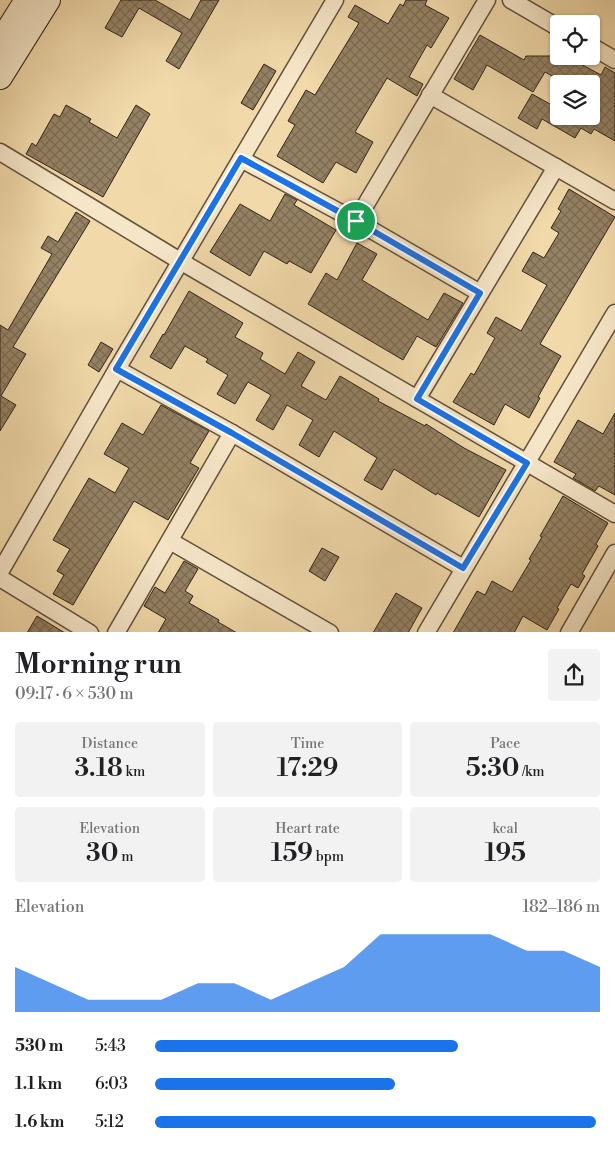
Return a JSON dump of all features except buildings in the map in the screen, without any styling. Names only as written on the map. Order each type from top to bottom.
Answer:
[{"type":"main road","points":[[0,43],[27,0]]},
{"type":"main road","points":[[0,77],[48,0]]},
{"type":"street","points":[[0,572],[116,369],[335,0]]},
{"type":"street","points":[[356,221],[487,0]]},
{"type":"street","points":[[511,0],[550,23]]},
{"type":"street","points":[[600,51],[615,60]]},
{"type":"street","points":[[430,95],[615,201]]},
{"type":"street","points":[[0,152],[180,261],[615,514]]},
{"type":"street","points":[[241,158],[356,221],[480,293]]},
{"type":"street","points":[[417,399],[556,168]]},
{"type":"street","points":[[426,632],[615,313]]},
{"type":"street","points":[[116,369],[232,433],[463,568]]},
{"type":"street","points":[[116,632],[232,433]]},
{"type":"street","points":[[170,541],[330,632]]},
{"type":"street","points":[[569,632],[615,553]]},
{"type":"street","points":[[0,578],[90,632]]},
{"type":"route","points":[[241,158],[356,221],[480,293],[417,399],[527,463],[463,568],[232,433],[116,369],[241,158]]}]
